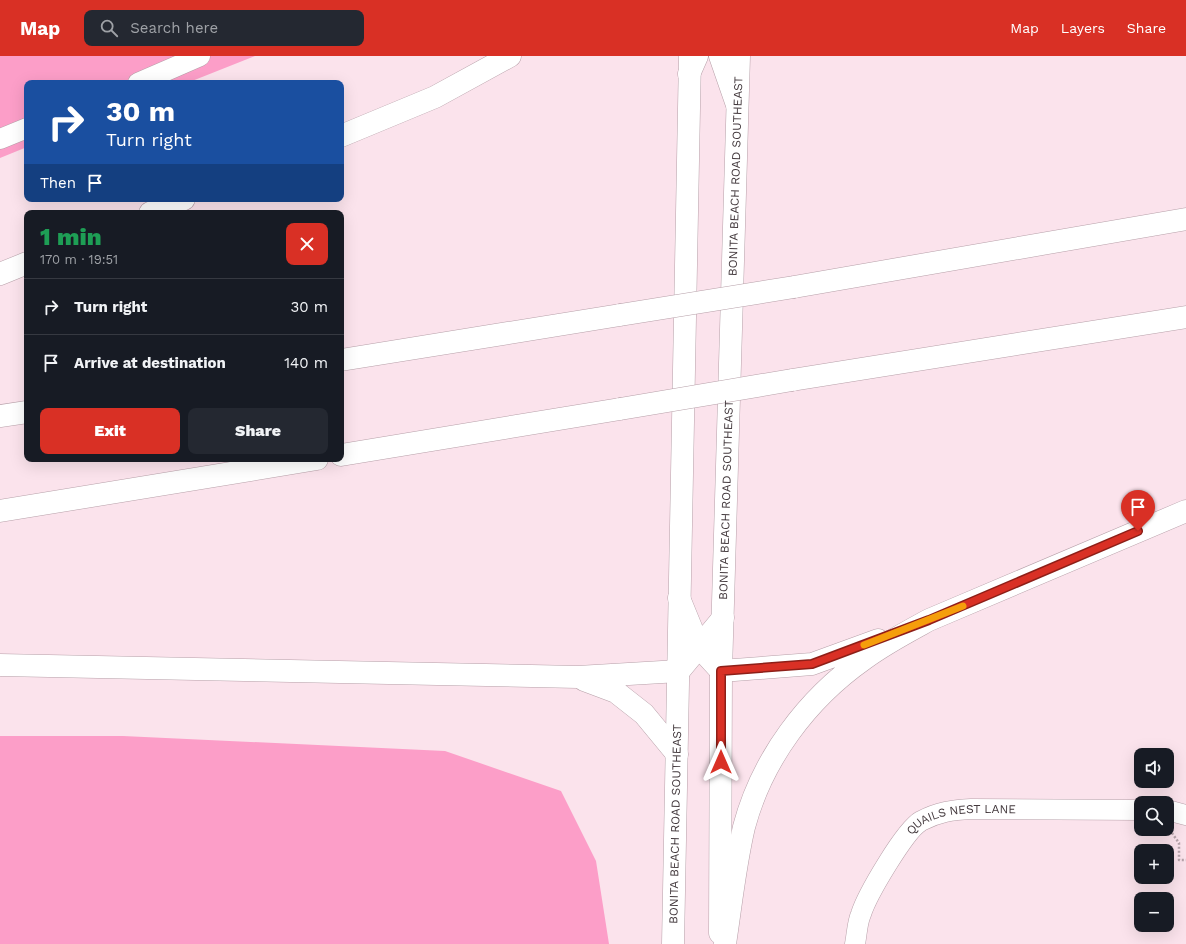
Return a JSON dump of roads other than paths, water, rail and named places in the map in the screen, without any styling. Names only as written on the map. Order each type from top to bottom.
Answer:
[{"type":"main road","points":[[435,97],[510,56]]},
{"type":"main road","points":[[344,135],[435,97],[527,56]]},
{"type":"main road","points":[[720,56],[737,105]]},
{"type":"main road","name":"BONITA BEACH ROAD SOUTHEAST","points":[[720,944],[721,671],[737,105],[740,56]]},
{"type":"main road","name":"BONITA BEACH ROAD SOUTHEAST","points":[[673,944],[679,671],[679,598],[692,62]]},
{"type":"main road","points":[[157,210],[177,202]]},
{"type":"main road","points":[[344,360],[794,287],[1186,219]]},
{"type":"main road","points":[[0,274],[24,264]]},
{"type":"main road","points":[[344,455],[792,380],[1186,317]]},
{"type":"main road","points":[[0,416],[24,412]]},
{"type":"main road","points":[[0,511],[298,462]]},
{"type":"main road","points":[[679,598],[699,647],[721,671],[812,664],[929,620],[1186,511]]},
{"type":"main road","points":[[0,665],[578,677],[679,671],[723,618]]},
{"type":"main road","points":[[726,944],[744,827],[763,776],[778,750],[809,707],[843,675],[889,642],[929,620]]},
{"type":"main road","points":[[578,677],[616,692],[644,714],[677,754]]},
{"type":"street","points":[[145,80],[200,56]]},
{"type":"street","points":[[0,139],[24,129]]},
{"type":"street","name":"QUAILS NEST LANE","points":[[855,944],[860,914],[870,893],[897,848],[919,822],[946,810],[1134,810]]},
{"type":"street","points":[[1174,812],[1186,815]]}]
